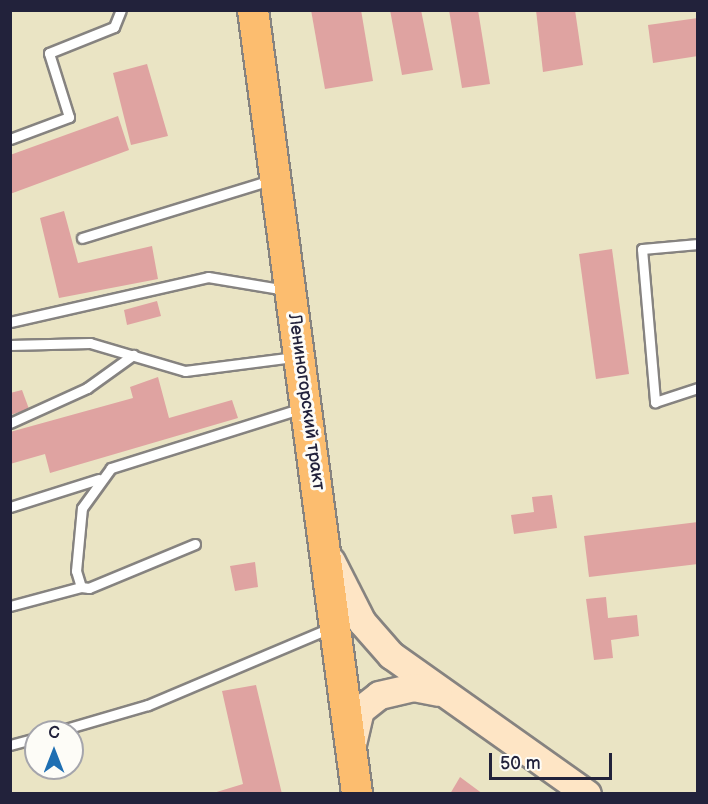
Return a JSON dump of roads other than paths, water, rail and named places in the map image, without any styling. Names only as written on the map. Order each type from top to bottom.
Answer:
[{"type":"main road","name":"Лениногорский тракт","points":[[253,10],[357,794]]},
{"type":"street","points":[[324,537],[345,593],[370,634],[453,699],[588,794]]},
{"type":"street","points":[[351,752],[356,719],[379,695],[412,687],[453,699]]},
{"type":"lane","points":[[10,139],[69,117],[49,53],[114,27],[121,10]]},
{"type":"lane","points":[[82,238],[276,178]]},
{"type":"lane","points":[[698,244],[642,249],[655,402],[698,388]]},
{"type":"lane","points":[[10,322],[208,277],[291,291]]},
{"type":"lane","points":[[10,345],[90,343],[185,371],[300,356]]},
{"type":"lane","points":[[10,423],[87,388],[134,355]]},
{"type":"lane","points":[[81,587],[74,546],[82,508],[99,479],[111,468],[307,407]]},
{"type":"lane","points":[[10,507],[99,479]]},
{"type":"lane","points":[[10,606],[81,587],[195,544]]},
{"type":"lane","points":[[84,724],[148,705],[335,626]]}]
